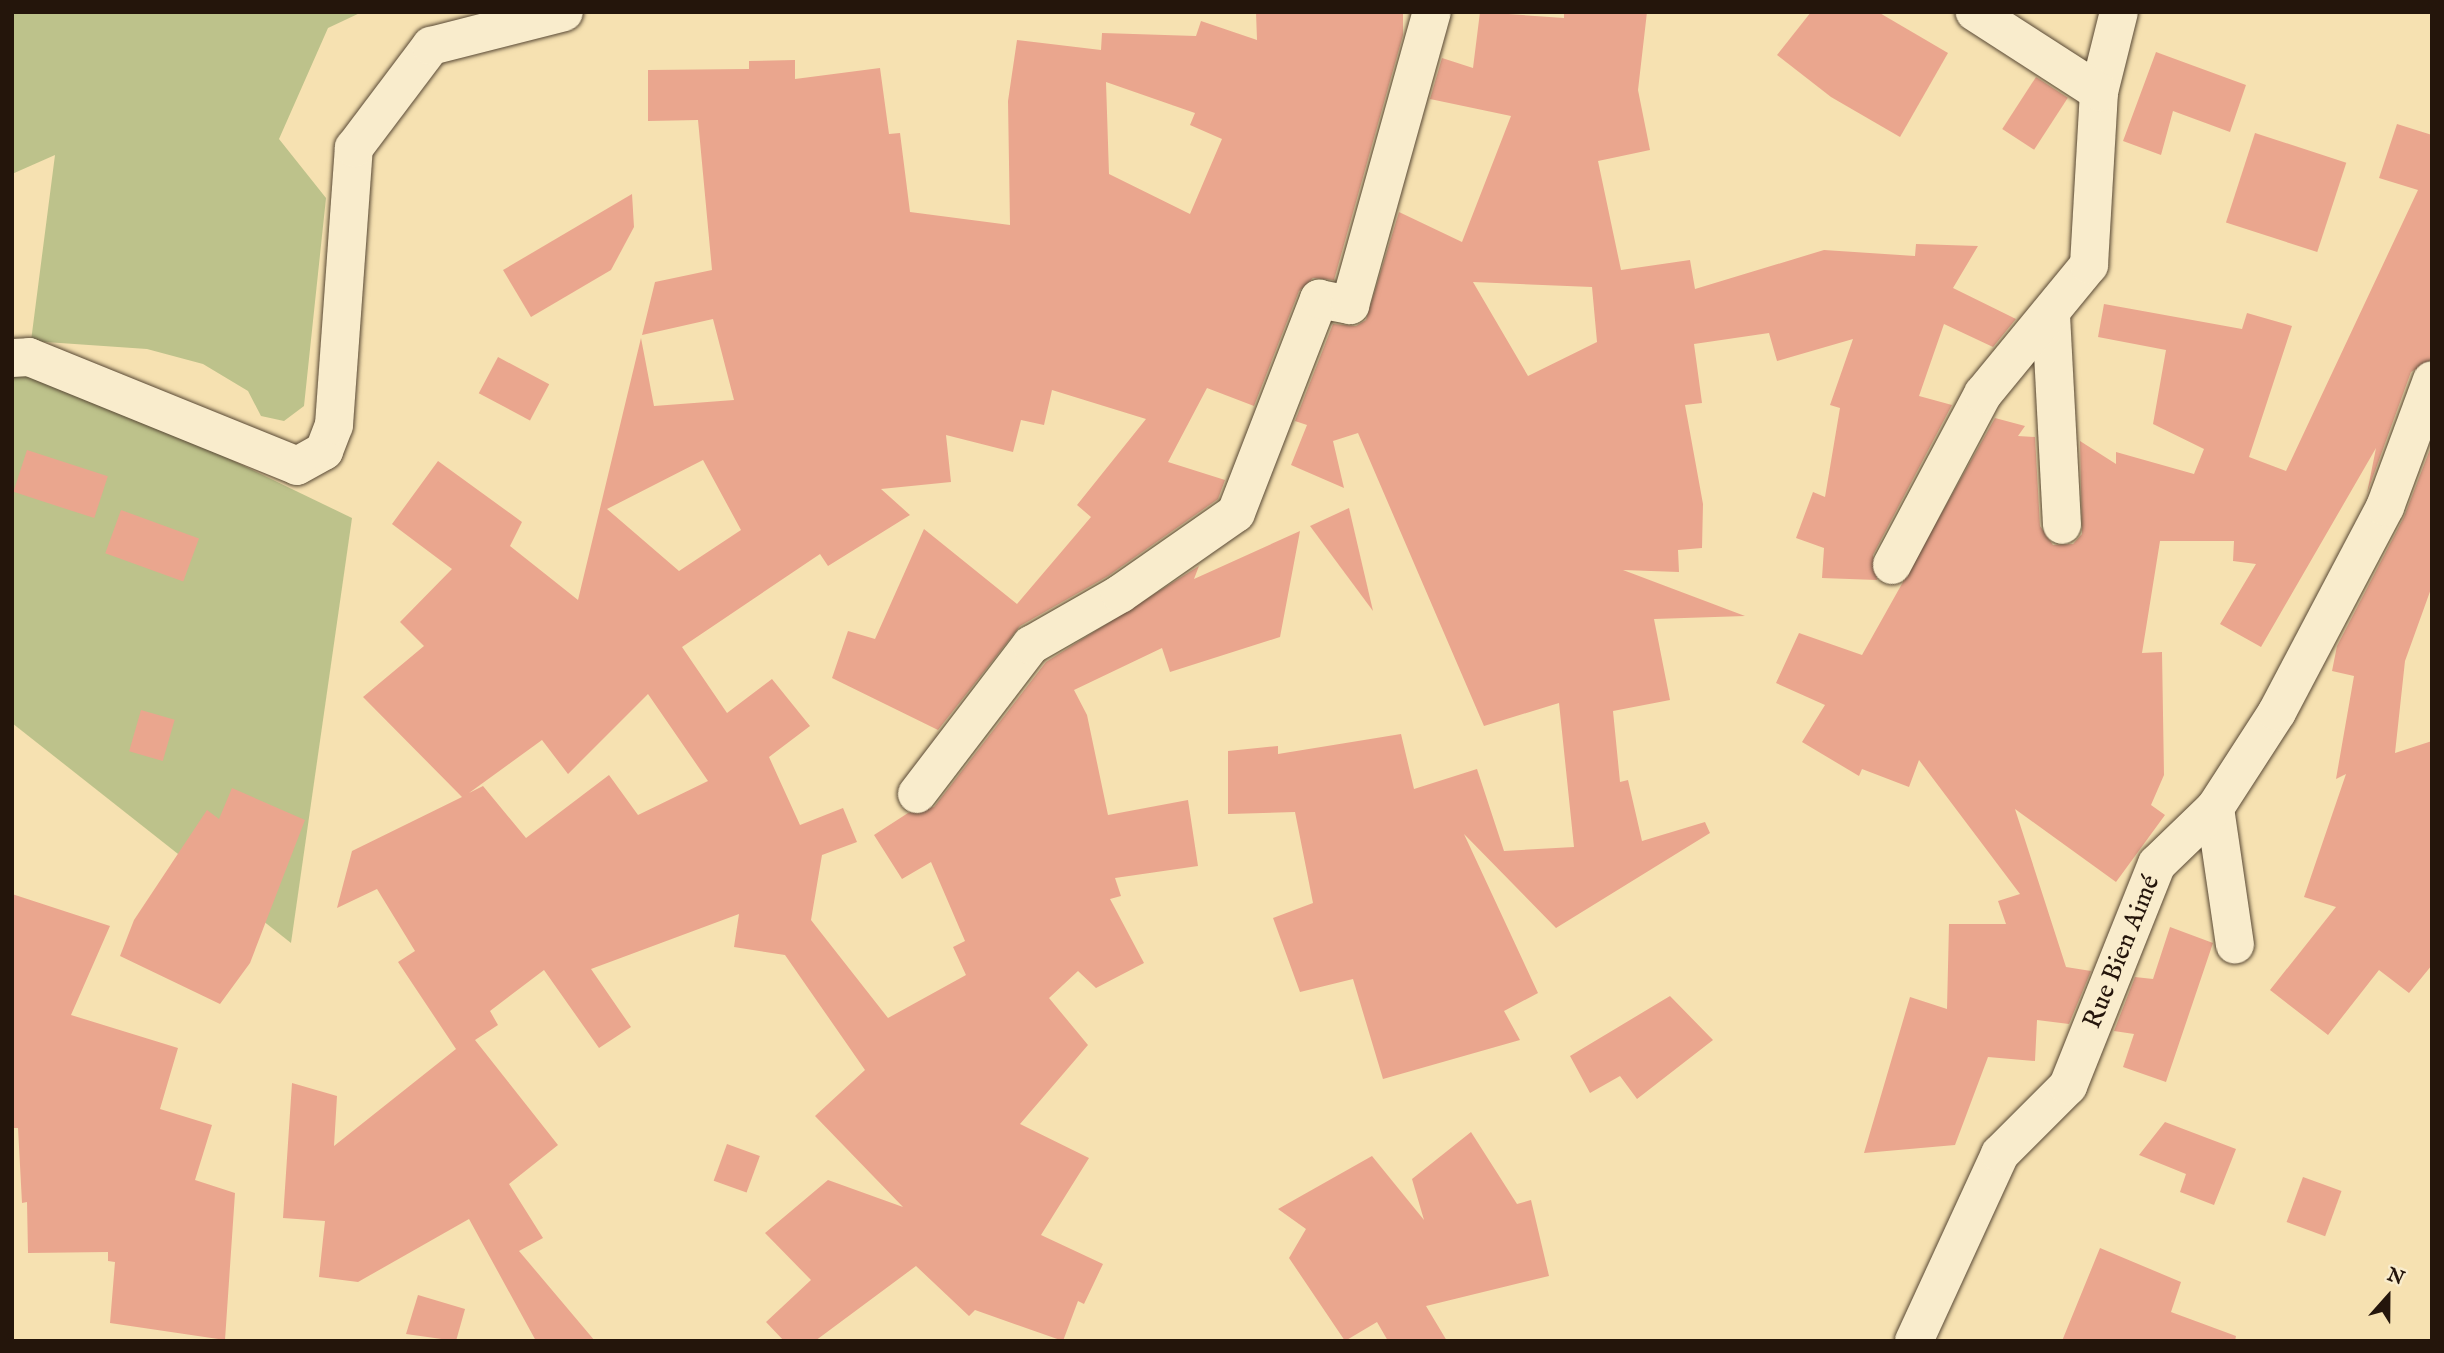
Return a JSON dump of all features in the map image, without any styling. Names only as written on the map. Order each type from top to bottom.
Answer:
[{"type":"street","points":[[12,358],[29,357],[297,466],[324,451],[334,425],[354,148],[431,46],[565,12]]},
{"type":"street","points":[[916,794],[1031,645],[1120,594],[1236,513],[1319,299],[1350,305],[1432,12]]},
{"type":"street","points":[[1975,12],[2099,92]]},
{"type":"street","points":[[1892,565],[1983,394],[2051,315],[2089,265],[2099,92],[2119,12]]},
{"type":"street","points":[[2051,315],[2062,525]]},
{"type":"street","name":"Rue Bien Aimé","points":[[1914,1341],[2000,1154],[2068,1086],[2157,864],[2215,808],[2277,712],[2385,507],[2432,380]]},
{"type":"street","points":[[2215,808],[2235,945]]},
{"type":"green space","points":[[12,12],[362,12],[328,28],[279,139],[326,198],[304,406],[284,421],[261,416],[248,391],[203,364],[147,349],[31,341],[55,155],[12,174]]},
{"type":"green space","points":[[22,372],[180,435],[352,518],[291,943],[12,723],[12,373]]},
{"type":"building","points":[[1256,12],[1403,12],[1403,35],[1334,280],[1313,278],[1299,291],[1254,406],[1207,388],[1168,462],[1225,480],[1218,499],[1108,576],[1020,626],[938,730],[832,678],[848,631],[875,639],[924,529],[1017,604],[1091,517],[1077,505],[1146,419],[1052,390],[1044,425],[1021,420],[1013,452],[946,435],[951,482],[881,489],[910,515],[828,566],[820,554],[682,647],[727,713],[772,679],[810,726],[769,757],[800,825],[843,808],[857,842],[822,855],[811,920],[888,1018],[966,975],[953,947],[965,941],[931,862],[902,879],[874,835],[908,813],[934,807],[1046,662],[1199,566],[1194,579],[1300,531],[1280,637],[1170,672],[1162,648],[1074,690],[1087,715],[1108,815],[1188,800],[1198,866],[1115,878],[1121,896],[1110,899],[1144,963],[1096,988],[1078,971],[1049,998],[1088,1045],[1020,1124],[1089,1158],[1041,1235],[1103,1264],[1084,1304],[1078,1301],[1063,1341],[975,1310],[969,1316],[916,1266],[815,1341],[784,1341],[766,1322],[811,1280],[765,1233],[828,1180],[903,1207],[815,1116],[865,1070],[785,955],[734,947],[739,914],[591,969],[631,1027],[599,1048],[544,970],[490,1011],[498,1025],[475,1040],[558,1145],[509,1184],[543,1238],[519,1251],[595,1341],[536,1341],[469,1219],[358,1282],[319,1277],[325,1221],[283,1218],[292,1083],[337,1096],[334,1146],[456,1049],[398,962],[415,951],[377,889],[337,908],[352,851],[462,797],[363,697],[424,646],[400,622],[452,569],[392,524],[438,461],[522,522],[510,546],[578,600],[641,338],[654,406],[734,400],[713,319],[642,335],[655,282],[712,270],[698,120],[648,121],[648,70],[749,69],[749,61],[795,60],[795,79],[880,68],[889,134],[900,133],[910,212],[1010,225],[1008,101],[1017,40],[1101,50],[1102,33],[1196,36],[1201,21],[1257,40]],"holes":[[[1106,82],[1195,113],[1190,125],[1222,139],[1190,214],[1109,174]],[[703,460],[741,530],[679,571],[607,509]],[[648,694],[708,781],[638,815],[609,775],[526,838],[483,786],[469,793],[542,740],[568,774]]]},
{"type":"building","points":[[1480,12],[1564,18],[1564,12],[1647,12],[1638,90],[1650,150],[1598,161],[1621,270],[1690,260],[1695,289],[1824,250],[1915,256],[1916,244],[1978,246],[1953,288],[2016,319],[1993,347],[1944,324],[1919,396],[1952,405],[1873,555],[1877,580],[1822,578],[1824,548],[1796,538],[1813,492],[1825,497],[1840,408],[1830,405],[1853,339],[1777,361],[1769,333],[1694,344],[1702,403],[1685,405],[1703,504],[1702,548],[1678,550],[1679,572],[1623,570],[1745,616],[1654,619],[1670,700],[1613,711],[1620,782],[1628,780],[1642,841],[1705,822],[1710,833],[1556,928],[1464,834],[1538,993],[1504,1011],[1520,1040],[1383,1079],[1353,979],[1300,992],[1273,918],[1313,903],[1295,812],[1228,814],[1228,751],[1278,746],[1278,754],[1401,734],[1414,789],[1477,769],[1504,851],[1574,847],[1559,703],[1484,726],[1358,433],[1333,441],[1344,488],[1291,465],[1307,425],[1295,421],[1333,324],[1356,326],[1366,320],[1399,212],[1462,242],[1511,116],[1430,99],[1442,58],[1473,68]],"holes":[[[1473,282],[1592,287],[1597,342],[1528,376]]]},
{"type":"building","points":[[1811,12],[1878,12],[1948,53],[1900,137],[1831,97],[1777,55]]},
{"type":"building","points":[[2156,52],[2246,85],[2230,132],[2173,111],[2161,155],[2123,141]]},
{"type":"building","points":[[2036,77],[2068,98],[2034,150],[2002,129]]},
{"type":"building","points":[[2397,124],[2432,135],[2432,359],[2411,372],[2367,493],[2376,448],[2261,647],[2220,624],[2256,564],[2233,561],[2234,541],[2160,541],[2142,653],[2162,652],[2164,775],[2151,805],[2165,815],[2116,882],[2015,809],[2066,967],[2091,971],[2069,1024],[2037,1020],[2035,1061],[1988,1057],[1955,1145],[1864,1153],[1910,997],[1947,1009],[1949,924],[2006,924],[1998,901],[2020,894],[1919,760],[1909,787],[1862,769],[1859,776],[1802,742],[1825,705],[1776,683],[1799,633],[1862,655],[1995,418],[2025,426],[2018,436],[2035,437],[2040,526],[2053,545],[2073,544],[2082,534],[2080,441],[2116,464],[2116,452],[2194,474],[2204,449],[2153,424],[2166,350],[2098,337],[2104,304],[2242,329],[2247,313],[2292,326],[2249,457],[2286,471],[2418,190],[2379,178]]},
{"type":"building","points":[[2255,133],[2346,163],[2317,252],[2226,222]]},
{"type":"building","points":[[632,194],[634,227],[611,270],[531,317],[503,270]]},
{"type":"building","points":[[498,357],[549,384],[530,420],[479,393]]},
{"type":"building","points":[[2432,444],[2432,586],[2405,661],[2395,753],[2432,741],[2432,965],[2409,993],[2379,970],[2328,1035],[2270,990],[2336,907],[2304,897],[2346,774],[2336,779],[2354,676],[2332,671],[2337,646],[2404,517]]},
{"type":"building","points":[[27,450],[108,476],[94,518],[13,492]]},
{"type":"building","points":[[1349,508],[1373,611],[1310,526]]},
{"type":"building","points":[[121,510],[199,538],[183,582],[105,553]]},
{"type":"building","points":[[141,710],[175,720],[163,761],[129,751]]},
{"type":"building","points":[[232,788],[305,820],[250,963],[220,1004],[120,956],[134,920],[207,810],[219,819]]},
{"type":"building","points":[[12,894],[110,926],[71,1015],[178,1048],[160,1109],[212,1125],[195,1180],[235,1193],[225,1340],[110,1323],[115,1262],[108,1261],[108,1252],[28,1253],[27,1202],[22,1203],[18,1128],[12,1128]]},
{"type":"building","points":[[2170,927],[2213,943],[2166,1082],[2123,1067],[2134,1034],[2114,1031],[2135,977],[2153,979]]},
{"type":"building","points":[[1670,996],[1713,1040],[1637,1099],[1620,1076],[1590,1093],[1570,1056]]},
{"type":"building","points":[[2165,1122],[2236,1149],[2214,1205],[2180,1192],[2186,1174],[2139,1155]]},
{"type":"building","points":[[1471,1132],[1517,1204],[1531,1200],[1549,1276],[1426,1306],[1447,1341],[1388,1341],[1377,1322],[1345,1341],[1289,1258],[1306,1229],[1278,1209],[1372,1156],[1424,1220],[1412,1179]]},
{"type":"building","points":[[727,1144],[760,1156],[747,1193],[714,1181]]},
{"type":"building","points":[[2303,1177],[2342,1191],[2325,1236],[2287,1222]]},
{"type":"building","points":[[2100,1248],[2181,1282],[2171,1312],[2236,1336],[2235,1341],[2062,1341]]},
{"type":"building","points":[[418,1295],[465,1309],[456,1341],[406,1334]]}]
